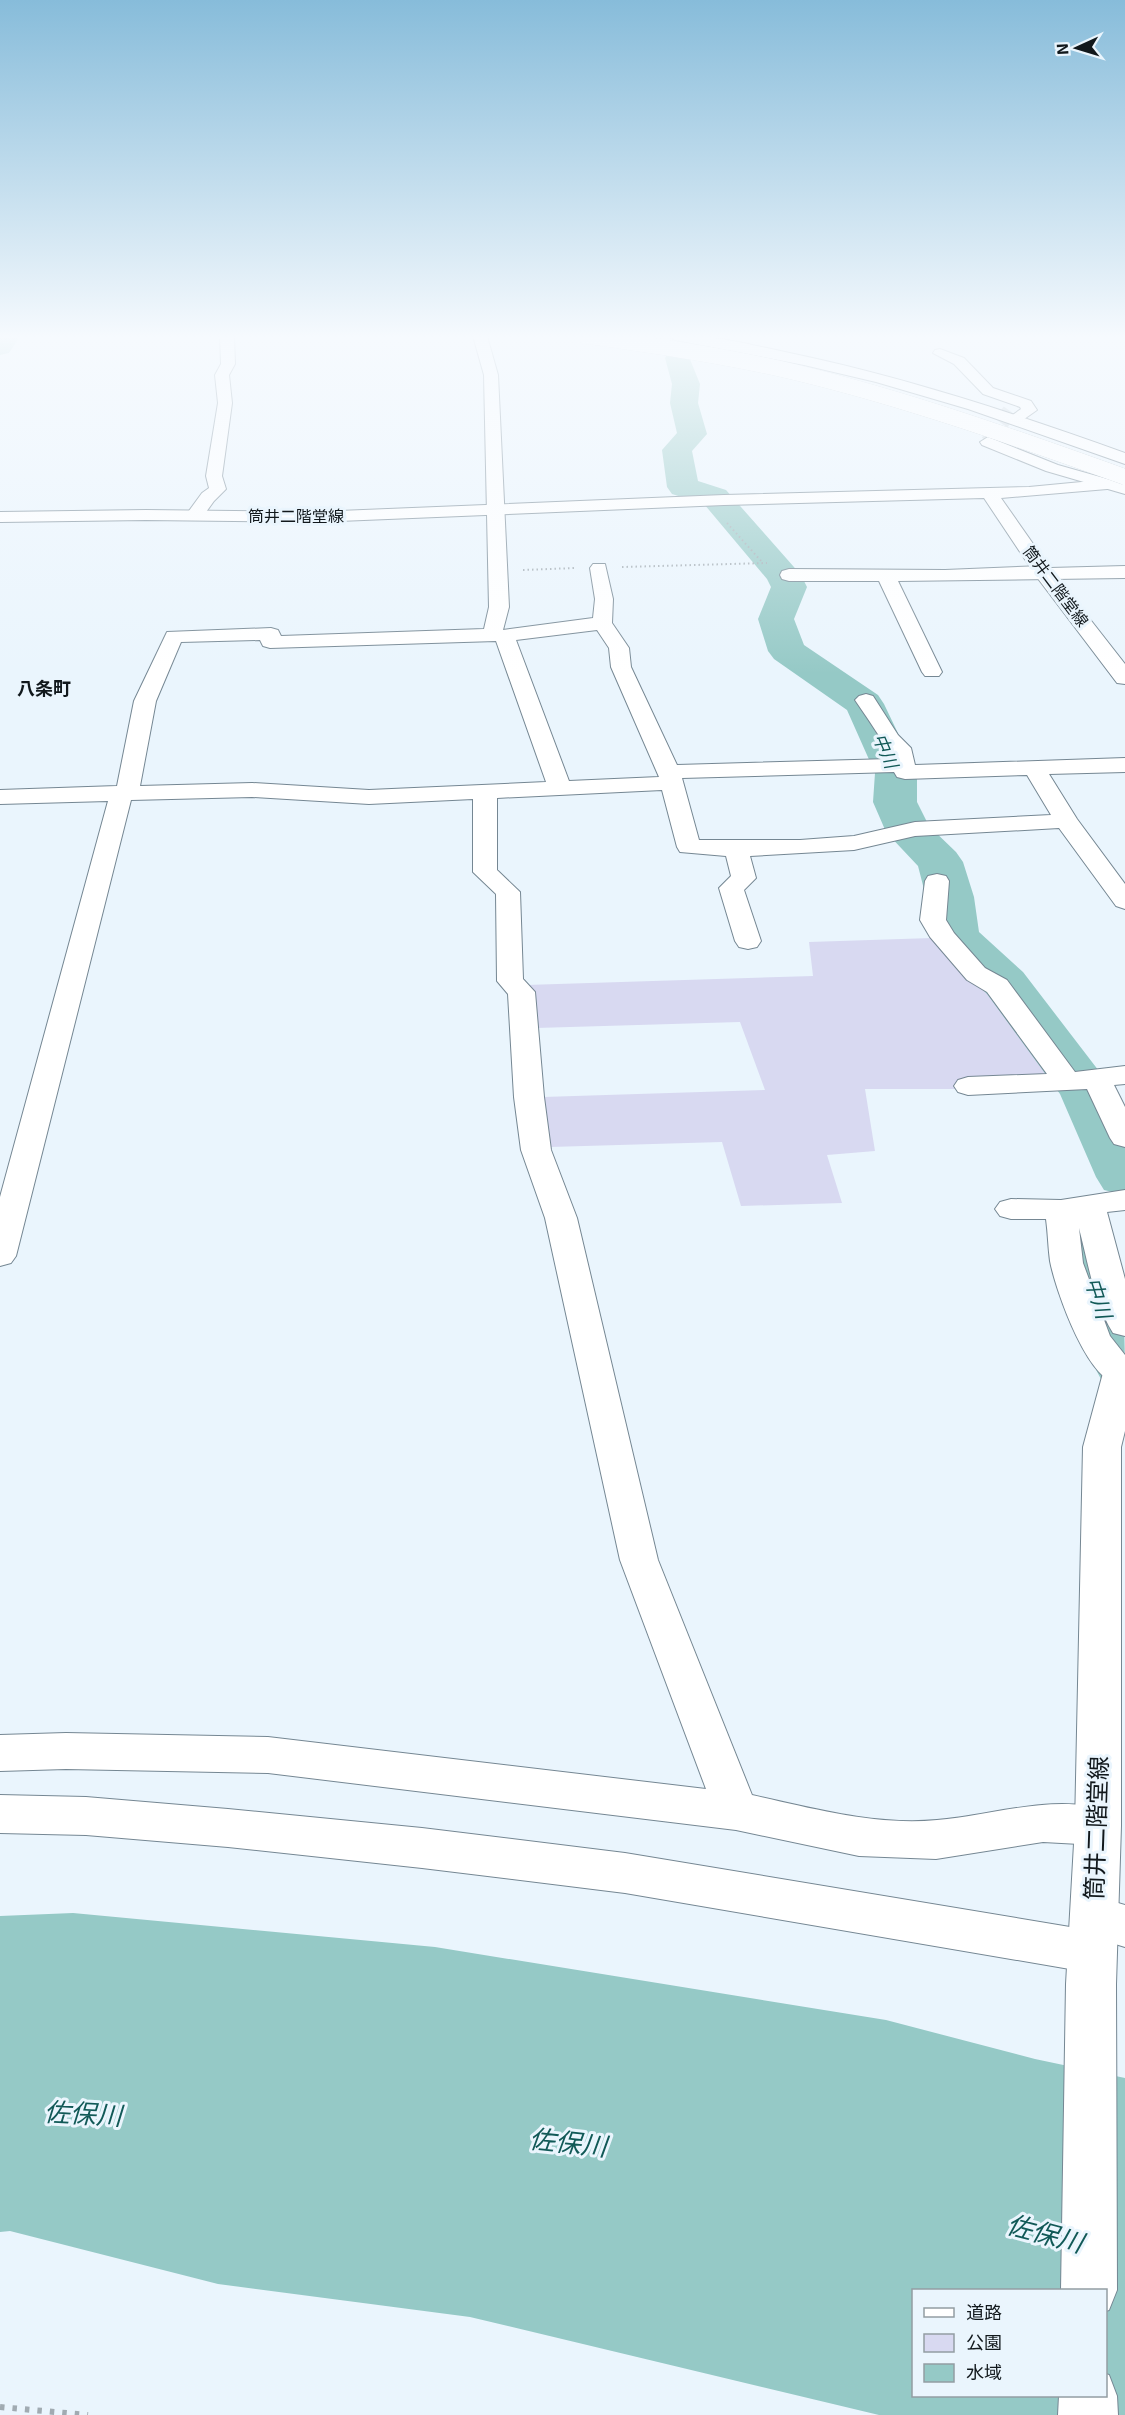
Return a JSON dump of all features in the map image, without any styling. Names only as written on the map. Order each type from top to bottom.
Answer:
[{"type":"main road","points":[[1034,449],[1122,482]]},
{"type":"main road","points":[[1044,449],[1122,482]]},
{"type":"main road","points":[[1095,449],[1125,459]]},
{"type":"main road","points":[[1101,449],[1125,459]]},
{"type":"main road","name":"筒井二階堂線","points":[[0,518],[195,515],[315,517],[716,500],[988,493],[1122,482]]},
{"type":"main road","name":"筒井二階堂線","points":[[988,493],[1044,573],[1125,678]]},
{"type":"main road","name":"筒井二階堂線","points":[[1089,2289],[1101,1945],[1098,1826],[1102,1447],[1123,1371]]},
{"type":"main road","points":[[1088,2397],[1088,2415]]},
{"type":"street","points":[[195,515],[208,497],[218,489],[214,477],[218,449]]},
{"type":"street","points":[[494,449],[498,635],[560,788]]},
{"type":"street","points":[[1004,449],[1052,468],[1122,482]]},
{"type":"street","points":[[599,568],[604,599],[602,623],[619,648],[621,667],[670,778],[689,847],[736,849],[854,843],[908,831],[1066,821]]},
{"type":"street","points":[[789,575],[885,576],[1125,572]]},
{"type":"street","points":[[885,576],[932,672]]},
{"type":"street","points":[[0,1256],[124,792],[145,701],[174,636],[271,634],[270,642],[498,635],[602,623]]},
{"type":"street","points":[[866,700],[890,739],[900,748],[893,766]]},
{"type":"street","points":[[0,797],[252,790],[369,797],[485,794],[670,778],[893,766],[905,772],[1125,765]]},
{"type":"street","points":[[1035,769],[1066,821],[1125,901]]},
{"type":"street","points":[[485,794],[485,872],[508,892],[510,981],[521,992],[529,1097],[536,1150],[561,1218],[639,1560],[736,1811]]},
{"type":"street","points":[[736,849],[744,878],[731,888],[748,941]]},
{"type":"street","points":[[937,881],[933,920],[943,937],[976,974],[997,986],[1095,1079],[1125,1138]]},
{"type":"street","points":[[968,1086],[1095,1079]]},
{"type":"street","points":[[1011,1209],[1075,1208],[1125,1200]]},
{"type":"street","points":[[1075,1208],[1108,1278],[1125,1325]]},
{"type":"street","points":[[1075,1208],[1067,1263],[1094,1340],[1123,1371]]},
{"type":"street","points":[[0,1753],[66,1751],[268,1755],[736,1811],[859,1837],[936,1840],[1043,1823],[1098,1826]]},
{"type":"street","points":[[0,1814],[86,1816],[422,1848],[625,1873],[1101,1945]]},
{"type":"path","points":[[498,571],[762,562],[733,532],[716,500]]},
{"type":"path","points":[[0,2407],[88,2415]]},
{"type":"green space","points":[[932,938],[995,1000],[1048,1075],[962,1089],[865,1089],[875,1151],[827,1155],[842,1203],[741,1206],[722,1142],[550,1147],[543,1097],[765,1090],[740,1022],[536,1028],[526,985],[813,976],[809,942]]},
{"type":"water","name":"佐保川","points":[[73,1913],[435,1947],[886,2020],[1035,2059],[1125,2078],[1125,2415],[879,2415],[470,2317],[218,2284],[10,2231],[0,2232],[0,1916]]},
{"type":"waterway","name":"中川","points":[[678,449],[683,487],[715,497],[783,575],[789,587],[776,619],[787,651],[864,704],[896,773],[895,802],[909,832],[940,862],[950,897],[955,936],[1005,983],[1087,1092],[1125,1177]]},
{"type":"waterway","name":"中川","points":[[1083,1227],[1093,1293],[1100,1317],[1125,1365]]},
{"type":"district","name":"八条町","points":[[44,689]]}]
